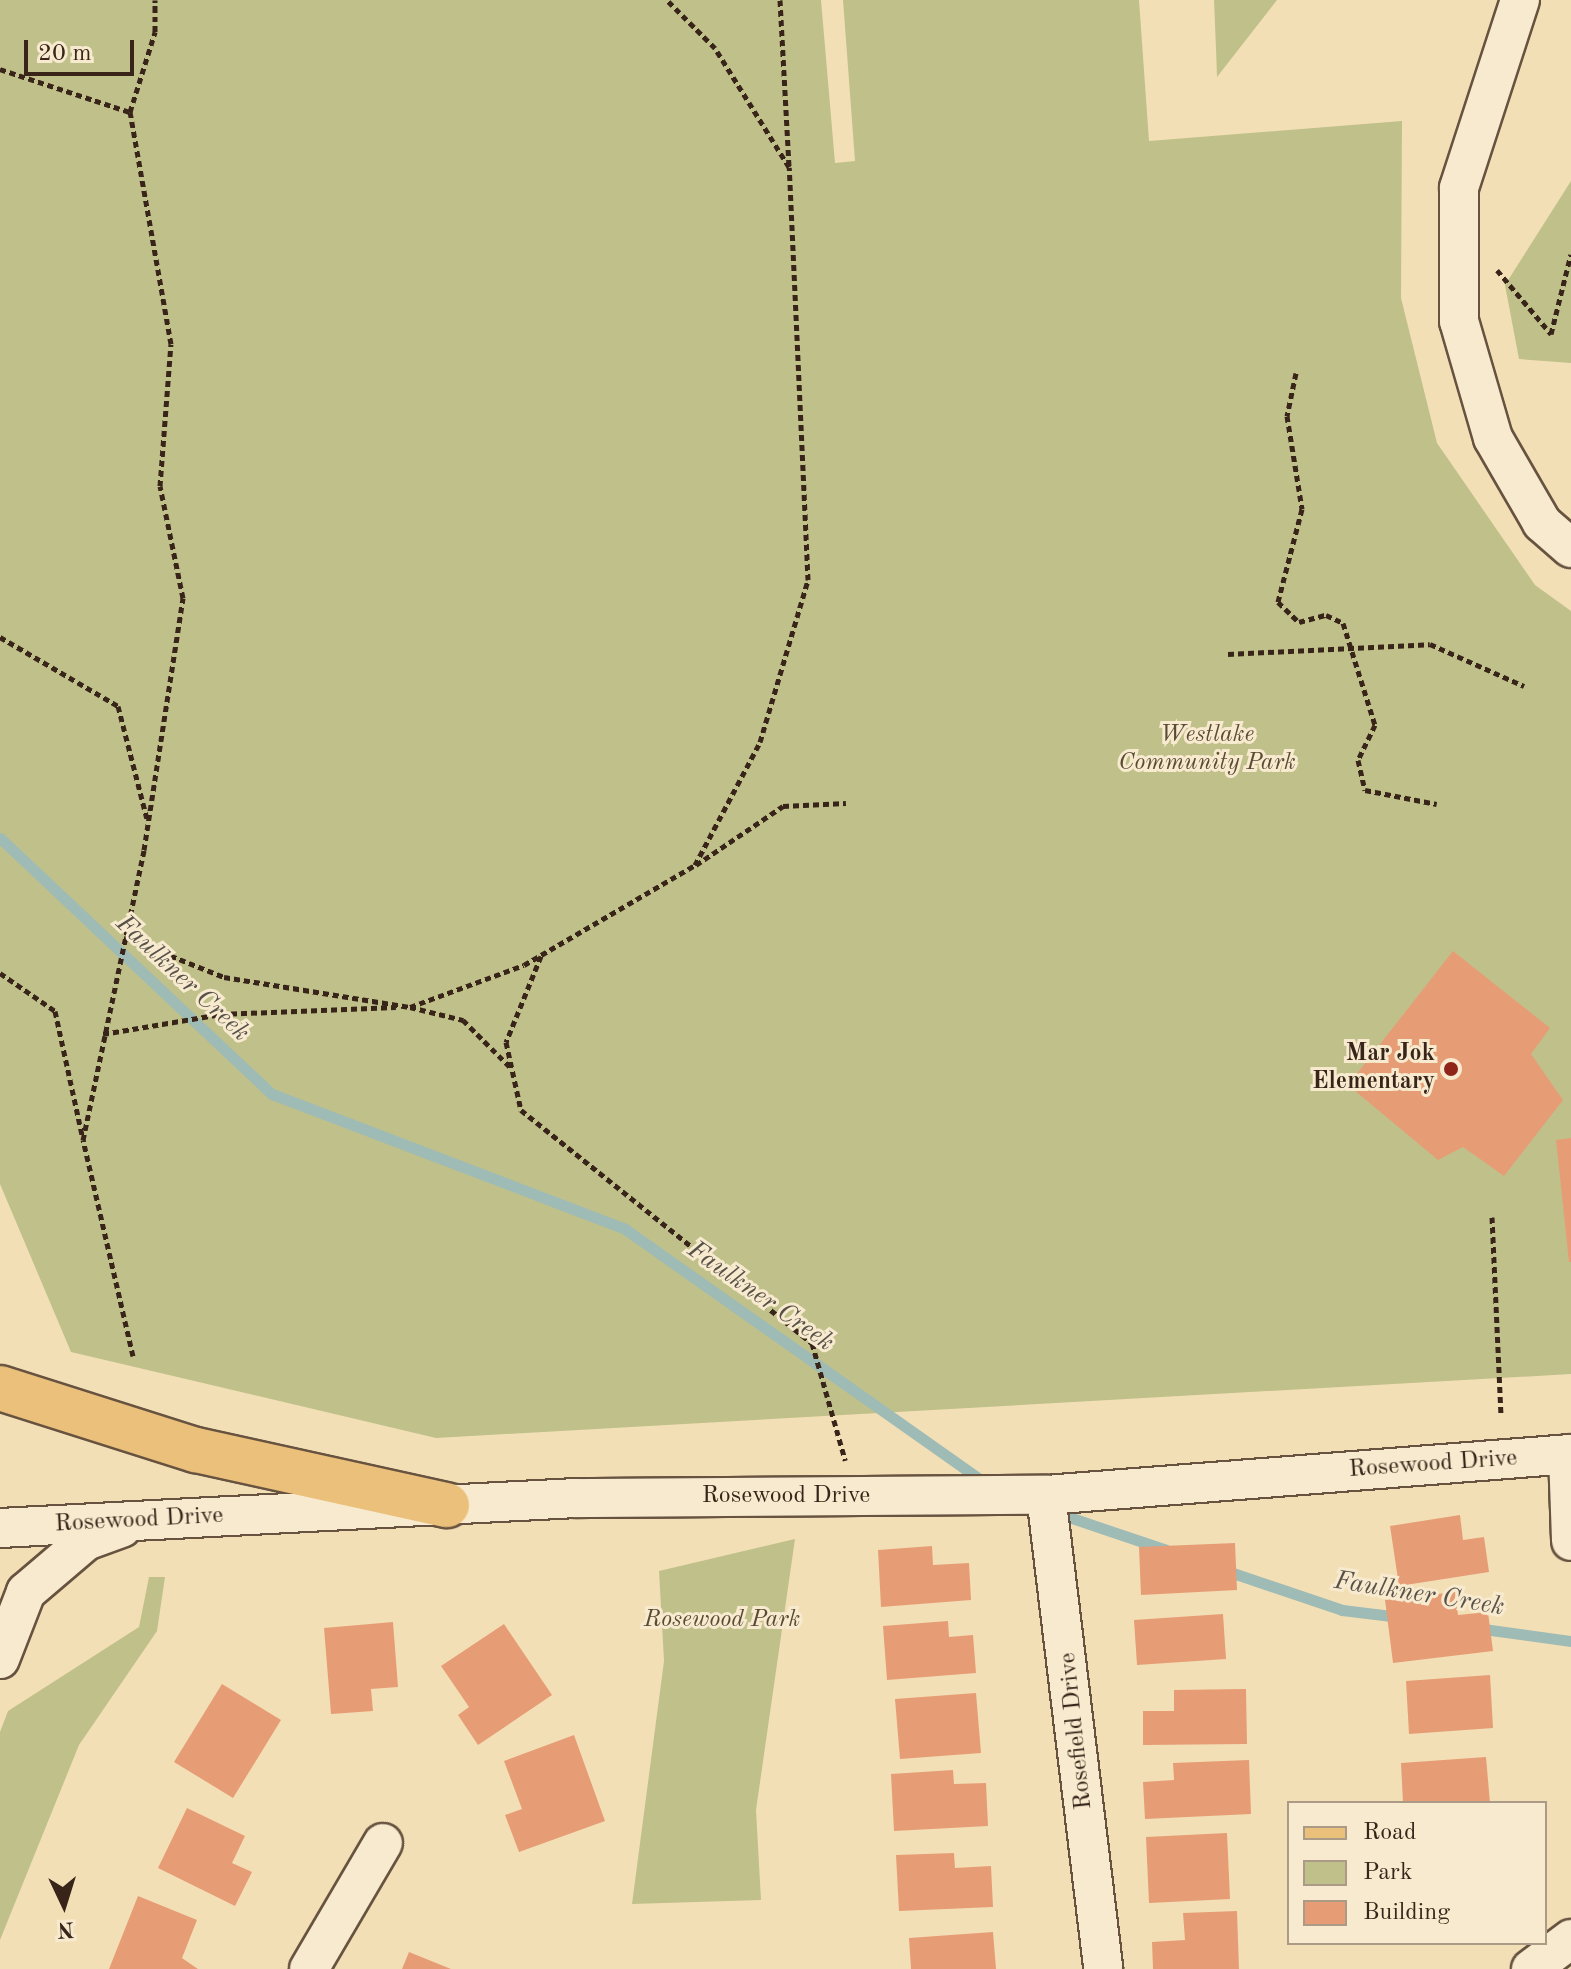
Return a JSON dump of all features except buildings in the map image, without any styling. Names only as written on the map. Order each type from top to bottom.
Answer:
[{"type":"main road","points":[[0,1388],[196,1450],[447,1505]]},
{"type":"street","points":[[1520,0],[1459,188],[1459,321],[1493,438],[1542,523],[1571,548]]},
{"type":"street","points":[[1570,1454],[1571,1541]]},
{"type":"street","name":"Rosewood Drive","points":[[0,1528],[447,1505],[1046,1495],[1570,1454]]},
{"type":"street","name":"Rosefield Drive","points":[[1046,1495],[1103,1969]]},
{"type":"street","points":[[0,1659],[26,1592],[86,1541],[143,1520]]},
{"type":"street","points":[[309,1969],[383,1843]]},
{"type":"street","points":[[1531,1969],[1571,1939]]},
{"type":"path","points":[[83,1140],[149,824],[183,598],[160,486],[171,344],[130,112],[155,32],[155,0]]},
{"type":"path","points":[[667,0],[715,48],[789,167]]},
{"type":"path","points":[[695,865],[760,742],[808,580],[780,0]]},
{"type":"path","points":[[0,69],[130,112]]},
{"type":"path","points":[[1492,257],[1505,285],[1551,334],[1571,254]]},
{"type":"path","points":[[1296,373],[1287,416],[1302,509],[1278,602],[1299,622],[1326,615],[1343,623],[1375,725],[1358,760],[1365,790],[1437,804]]},
{"type":"path","points":[[0,637],[118,706],[149,824]]},
{"type":"path","points":[[1228,654],[1430,644],[1524,686]]},
{"type":"path","points":[[103,1034],[221,1014],[410,1007],[542,955],[695,865],[783,806],[846,803]]},
{"type":"path","points":[[124,937],[224,977],[410,1007],[463,1020],[512,1068]]},
{"type":"path","points":[[542,955],[506,1042],[521,1110],[812,1343],[853,1496]]},
{"type":"path","points":[[0,973],[55,1011],[133,1356]]},
{"type":"path","points":[[1492,1217],[1501,1414]]},
{"type":"green space","name":"Westlake Community Park","points":[[0,0],[821,0],[835,163],[855,161],[843,0],[1139,0],[1149,141],[1402,121],[1401,298],[1437,443],[1535,585],[1571,611],[1571,1374],[436,1438],[71,1352],[0,1184]]},
{"type":"green space","points":[[1214,0],[1277,0],[1217,77],[1216,49]]},
{"type":"green space","points":[[1571,181],[1571,363],[1519,359],[1505,285]]},
{"type":"green space","name":"Rosewood Park","points":[[795,1539],[756,1810],[761,1900],[632,1904],[664,1661],[659,1571]]},
{"type":"green space","points":[[149,1577],[165,1577],[157,1631],[79,1745],[0,1940],[0,1732],[8,1711],[139,1627]]},
{"type":"waterway","name":"Faulkner Creek","points":[[0,838],[272,1094],[625,1229],[987,1484]]},
{"type":"waterway","name":"Faulkner Creek","points":[[1054,1512],[1166,1550]]},
{"type":"waterway","name":"Faulkner Creek","points":[[1224,1570],[1342,1610],[1400,1617]]},
{"type":"waterway","name":"Faulkner Creek","points":[[1476,1628],[1571,1641]]},
{"type":"place","name":"Mar Jok Elementary","points":[[1451,1069]]}]
